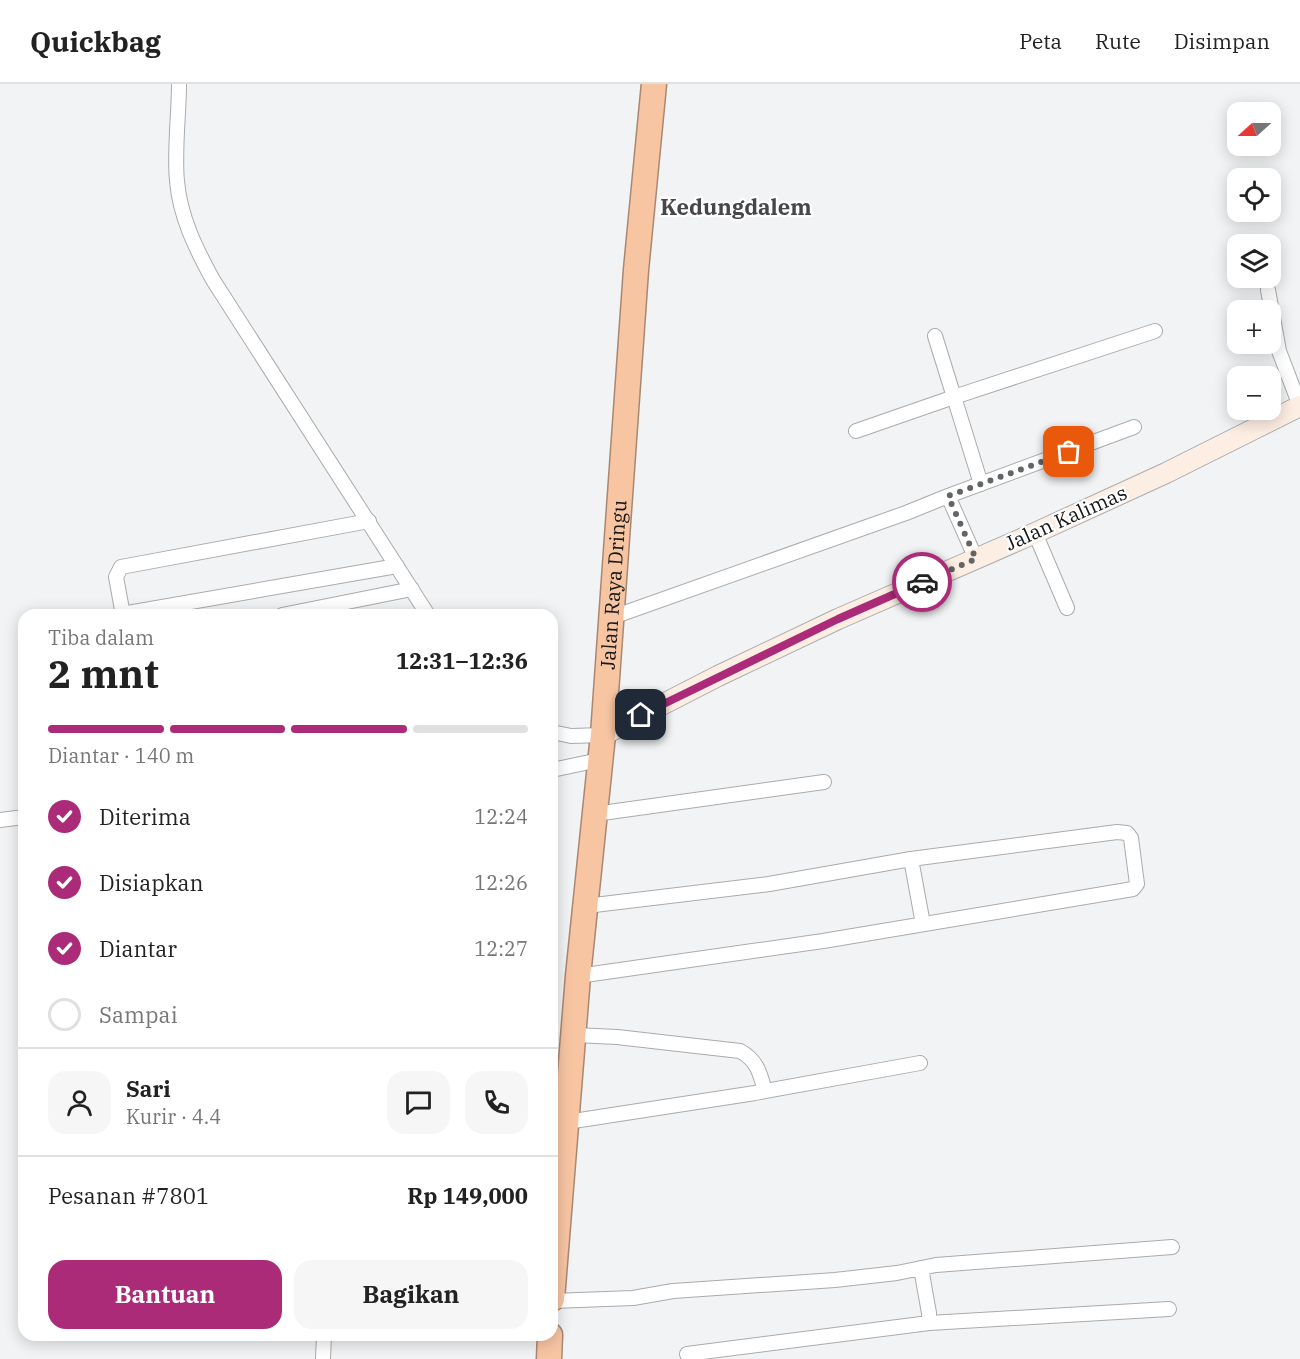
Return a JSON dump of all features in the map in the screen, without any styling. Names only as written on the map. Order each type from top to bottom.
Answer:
[{"type":"highway","name":"Jalan Raya Dringu","points":[[558,1229],[579,976],[603,735],[636,270],[653,96]]},
{"type":"highway","points":[[549,1359],[550,1341]]},
{"type":"street","points":[[179,84],[177,181],[184,218],[198,252],[213,280],[424,609]]},
{"type":"street","points":[[1268,290],[1280,351],[1300,406]]},
{"type":"street","points":[[856,431],[1155,331]]},
{"type":"street","points":[[935,336],[981,484]]},
{"type":"street","name":"Jalan Kalimas","points":[[603,735],[718,676],[838,619],[1166,473],[1300,406]]},
{"type":"street","points":[[610,618],[884,521],[1134,428]]},
{"type":"street","points":[[948,496],[976,559]]},
{"type":"street","points":[[121,609],[116,577],[121,567],[369,521]]},
{"type":"street","points":[[1035,533],[1067,608]]},
{"type":"street","points":[[156,609],[397,566]]},
{"type":"street","points":[[313,609],[412,590]]},
{"type":"street","points":[[558,733],[572,736],[603,735]]},
{"type":"street","points":[[558,769],[599,760]]},
{"type":"street","points":[[595,814],[824,782]]},
{"type":"street","points":[[0,820],[18,818]]},
{"type":"street","points":[[579,976],[923,924],[1133,889],[1137,884],[1131,838],[1127,833],[1118,832],[911,859],[769,884],[586,906]]},
{"type":"street","points":[[911,859],[923,924]]},
{"type":"street","points":[[575,1035],[617,1037],[740,1051],[750,1056],[756,1063],[765,1091]]},
{"type":"street","points":[[567,1122],[765,1091],[920,1063]]},
{"type":"street","points":[[558,1300],[633,1298],[673,1291],[845,1279],[897,1273],[936,1265],[1172,1247]]},
{"type":"street","points":[[921,1268],[929,1313],[928,1323]]},
{"type":"street","points":[[687,1354],[928,1323],[1169,1310]]},
{"type":"street","points":[[323,1359],[324,1341]]},
{"type":"way so far","points":[[922,582],[976,559],[948,496],[1069,452]]},
{"type":"district","name":"Kedungdalem","points":[[736,207]]},
{"type":"route","points":[[641,715],[838,619],[922,582]]}]
